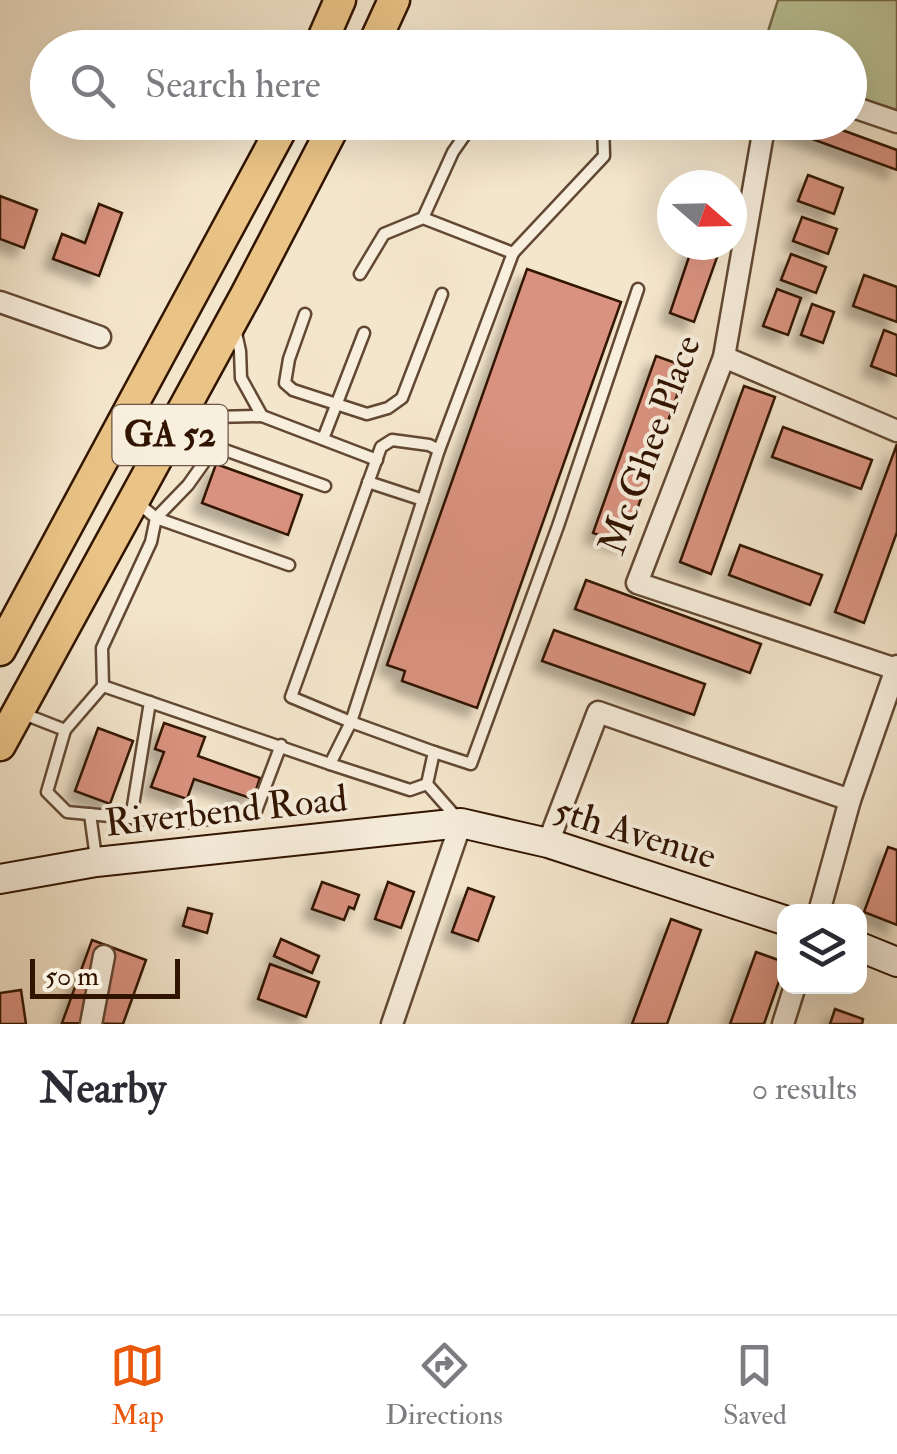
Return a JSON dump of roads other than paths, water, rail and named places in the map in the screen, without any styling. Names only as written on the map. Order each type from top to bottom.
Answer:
[{"type":"main road","points":[[327,30],[340,0]]},
{"type":"main road","points":[[380,30],[394,0]]},
{"type":"main road","name":"GA 52","points":[[0,650],[276,140]]},
{"type":"main road","name":"GA 52","points":[[0,745],[145,509],[171,432],[327,140]]},
{"type":"street","points":[[867,112],[897,122]]},
{"type":"street","name":"Mc Ghee Place","points":[[761,140],[724,357],[637,582],[896,668]]},
{"type":"street","points":[[0,302],[100,336]]},
{"type":"street","points":[[724,357],[897,431]]},
{"type":"street","points":[[821,904],[850,800],[896,668]]},
{"type":"street","points":[[548,844],[598,712],[850,800]]},
{"type":"street","points":[[392,1024],[461,823]]},
{"type":"street","name":"5th Avenue","points":[[461,823],[548,844],[777,918]]},
{"type":"street","name":"Riverbend Road","points":[[0,878],[96,862],[461,823]]},
{"type":"street","points":[[867,950],[897,962]]},
{"type":"street","points":[[90,1024],[104,956]]},
{"type":"street","points":[[782,1024],[792,994]]},
{"type":"lane","points":[[360,274],[384,234],[423,218],[462,140]]},
{"type":"lane","points":[[330,764],[351,722],[439,450],[513,253],[604,156],[604,140]]},
{"type":"lane","points":[[423,218],[513,253]]},
{"type":"lane","points":[[439,450],[392,440],[381,447],[291,697],[471,764],[638,289]]},
{"type":"lane","points":[[306,314],[289,359],[285,383],[293,390],[367,414],[388,408],[402,398],[442,294]]},
{"type":"lane","points":[[233,318],[241,378],[262,416]]},
{"type":"lane","points":[[323,439],[364,333]]},
{"type":"lane","points":[[171,432],[197,427],[213,416],[262,416],[376,460]]},
{"type":"lane","points":[[145,509],[188,485],[210,454],[222,449],[324,486]]},
{"type":"lane","points":[[368,482],[423,500]]},
{"type":"lane","points":[[145,509],[290,565]]},
{"type":"lane","points":[[145,509],[151,542],[102,648],[104,686],[65,730],[46,792],[67,812],[184,823],[256,811],[281,745]]},
{"type":"lane","points":[[104,686],[410,790],[427,784]]},
{"type":"lane","points":[[131,818],[150,702]]},
{"type":"lane","points":[[19,711],[65,730]]},
{"type":"lane","points":[[427,784],[434,752]]},
{"type":"lane","points":[[427,784],[461,823]]},
{"type":"lane","points":[[90,814],[96,862]]},
{"type":"lane","points":[[184,823],[192,852]]}]
